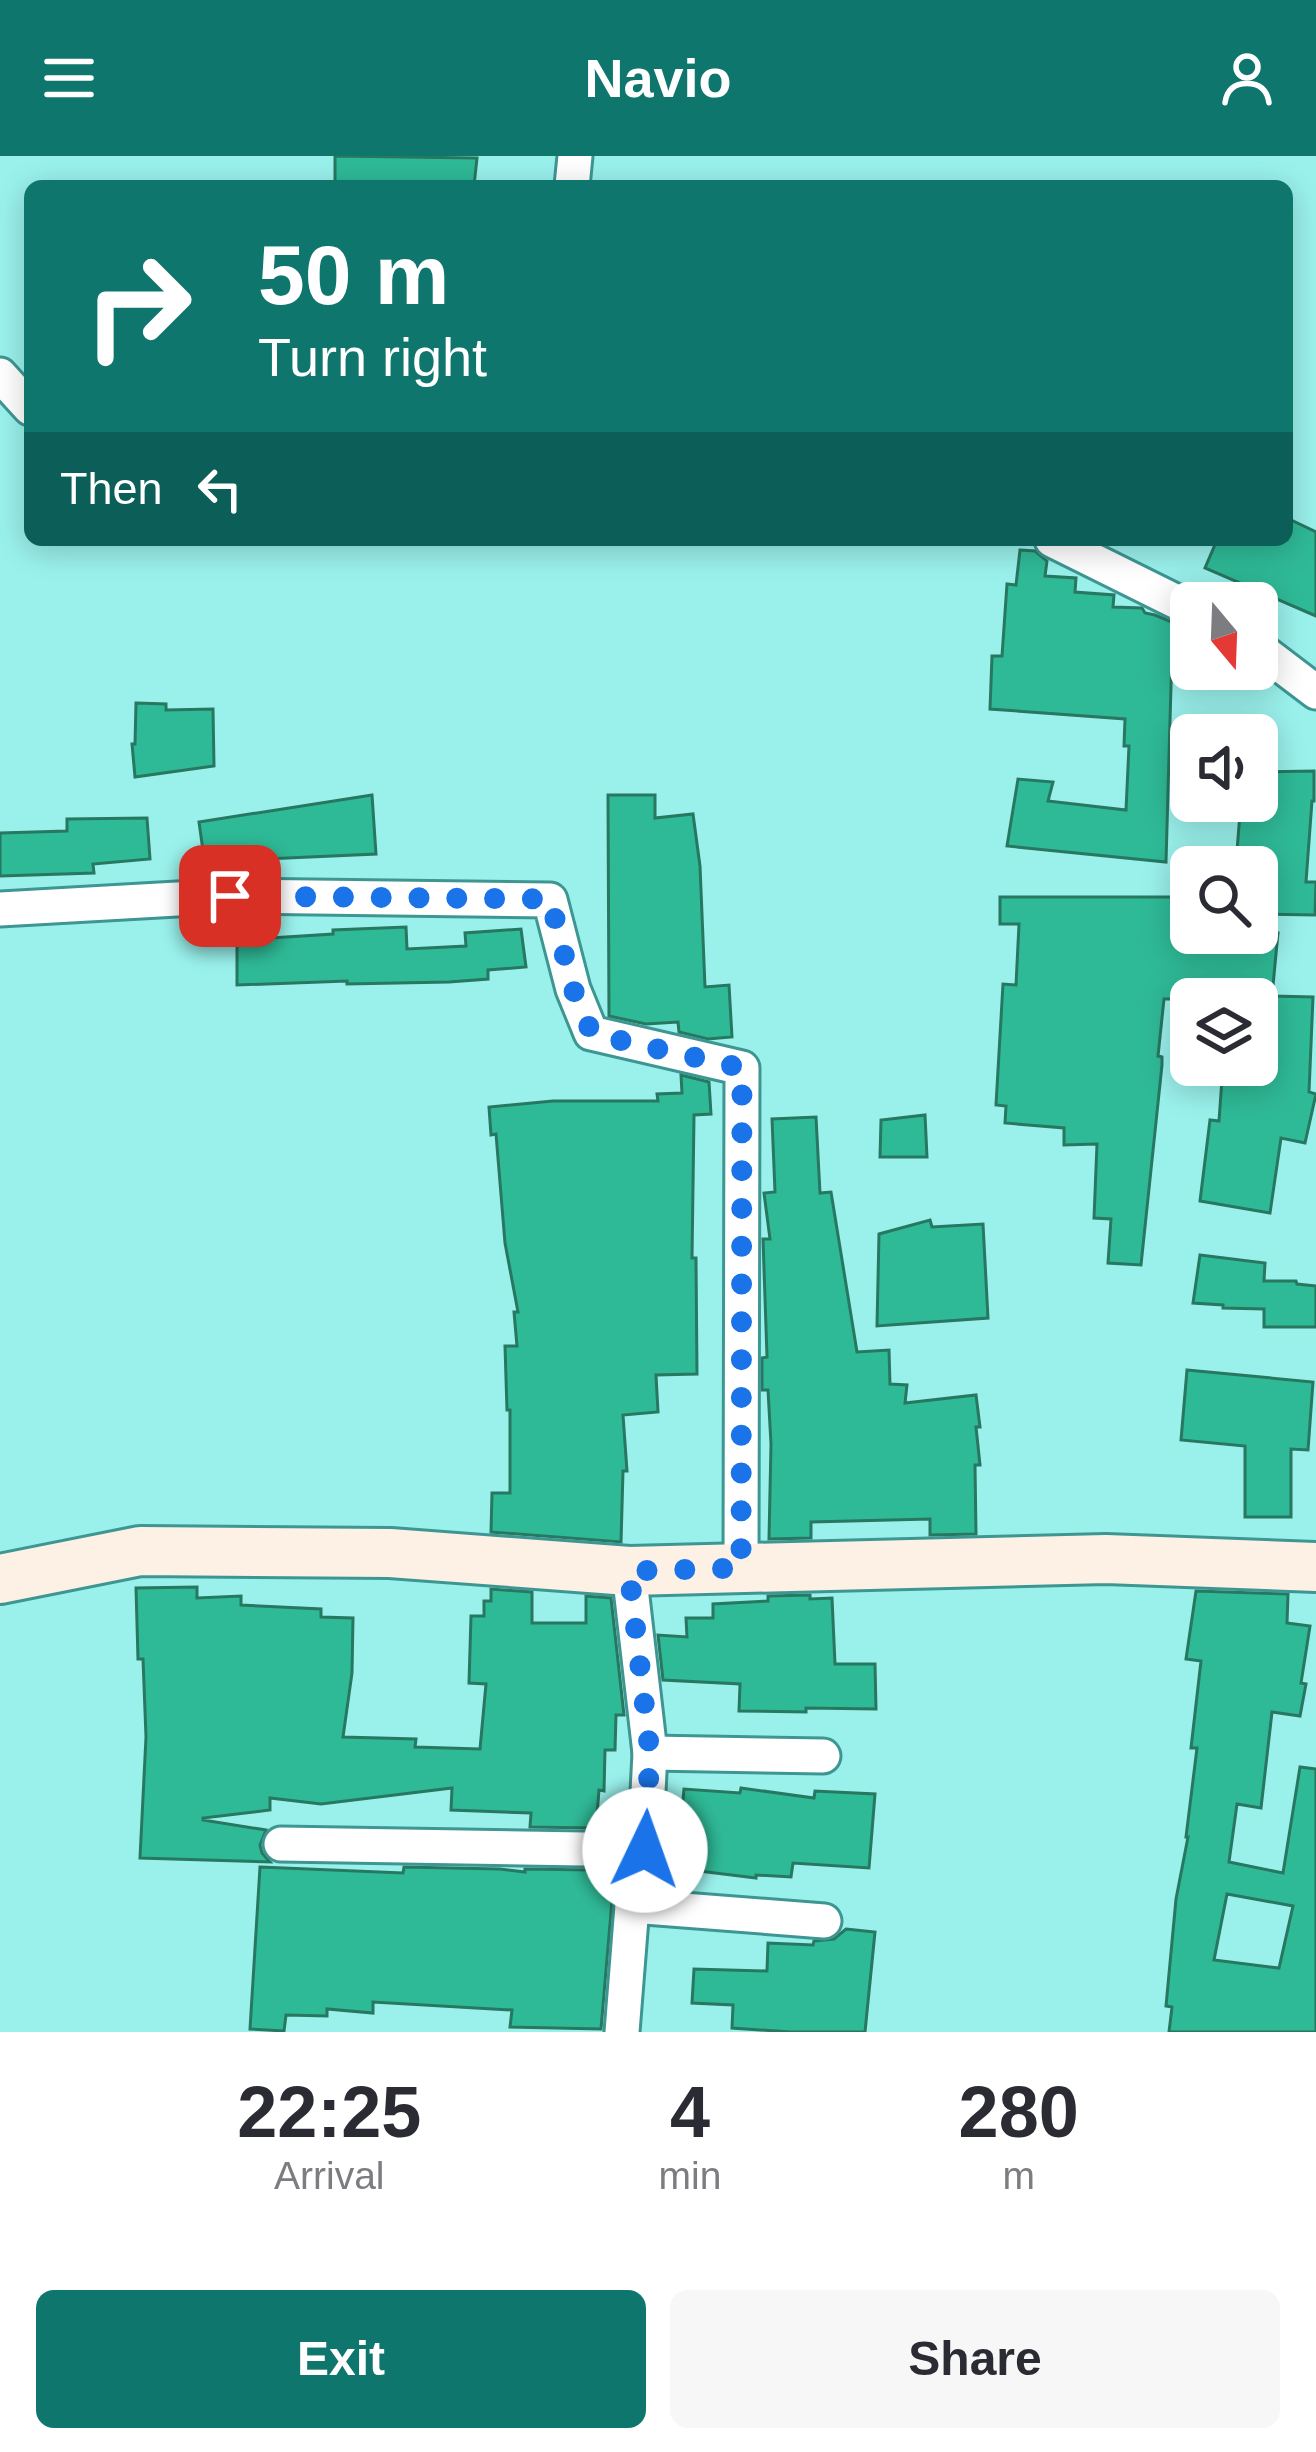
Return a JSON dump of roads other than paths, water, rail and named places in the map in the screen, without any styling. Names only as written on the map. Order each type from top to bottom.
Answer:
[{"type":"street","points":[[0,375],[24,401]]},
{"type":"street","points":[[1064,546],[1170,599]]},
{"type":"street","points":[[1278,663],[1316,692]]},
{"type":"street","points":[[0,909],[230,896],[550,899],[573,989],[592,1034],[742,1068],[741,1568]]},
{"type":"street","points":[[0,1579],[140,1551],[390,1553],[629,1571],[1106,1559],[1316,1567]]},
{"type":"street","points":[[622,2032],[632,1906],[645,1850],[650,1753],[629,1571]]},
{"type":"street","points":[[650,1753],[823,1756]]},
{"type":"street","points":[[281,1844],[645,1850]]},
{"type":"street","points":[[632,1906],[824,1921]]}]
